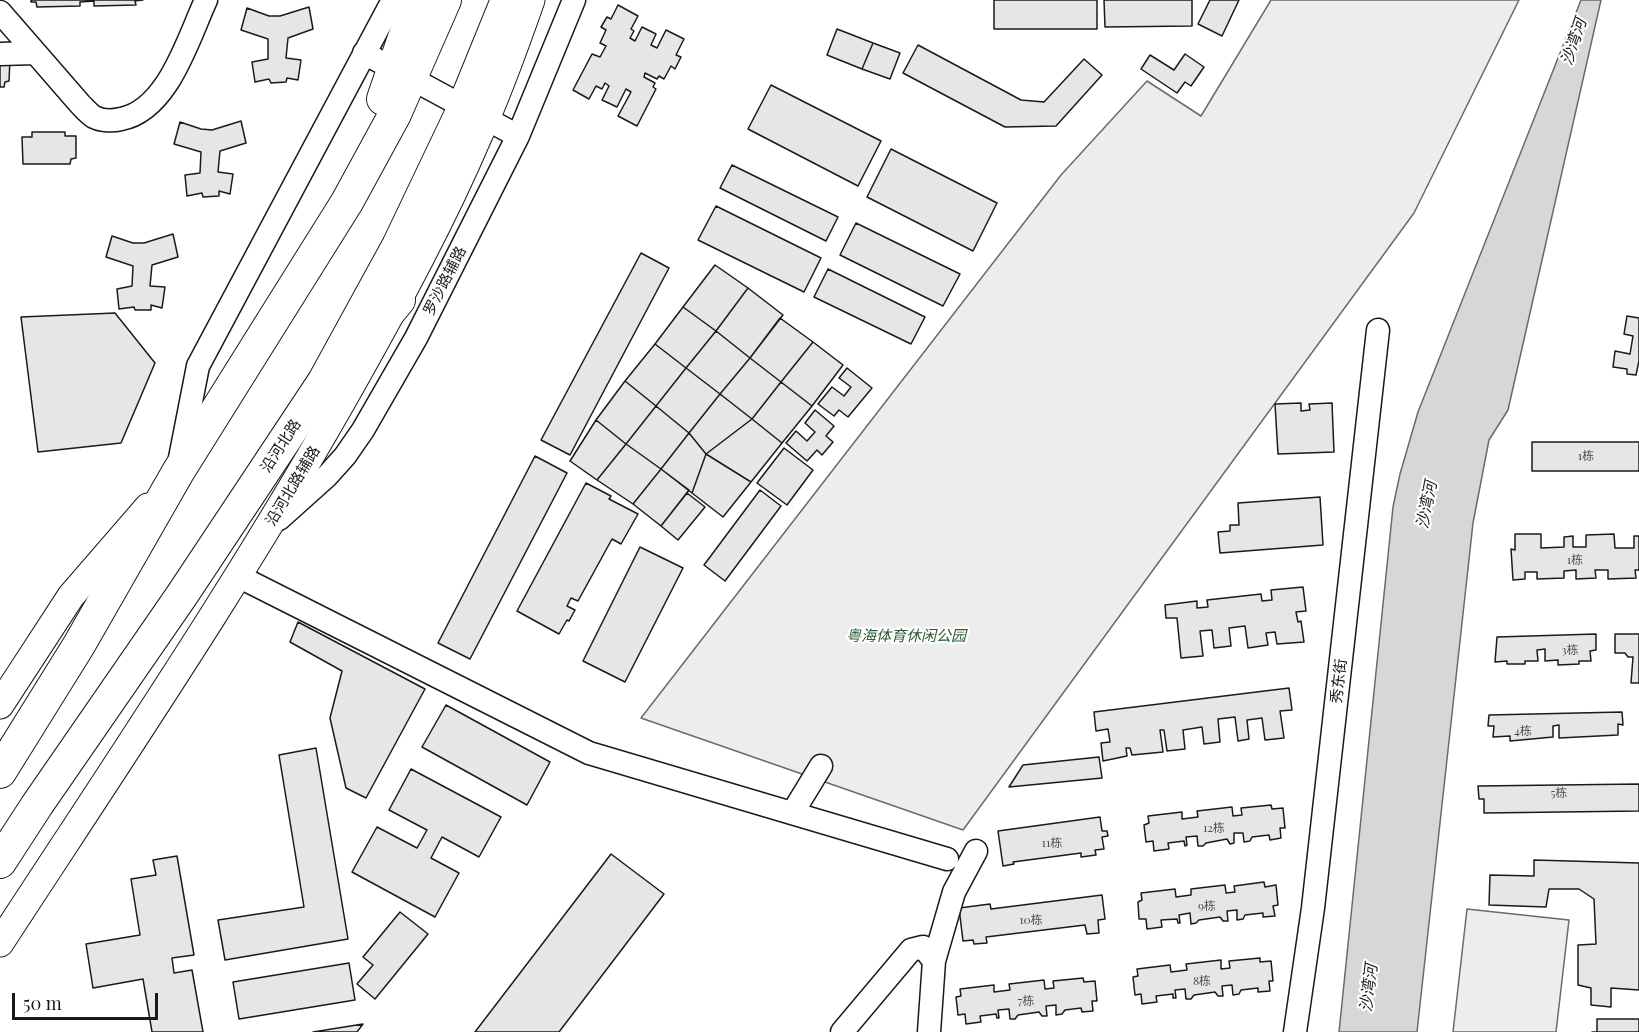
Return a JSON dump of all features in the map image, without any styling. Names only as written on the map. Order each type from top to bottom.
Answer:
[{"type":"highway","points":[[347,202],[417,0]]},
{"type":"highway","points":[[0,772],[79,645],[178,472],[347,202],[395,114],[445,0]]},
{"type":"highway","name":"沿河北路","points":[[0,862],[324,381],[398,246],[459,118],[507,0]]},
{"type":"highway","points":[[293,427],[399,300]]},
{"type":"main road","name":"沿河北路辅路","points":[[0,943],[238,576],[305,468],[430,240],[478,137],[531,0]]},
{"type":"main road","points":[[0,705],[71,596],[178,472]]},
{"type":"street","points":[[0,12],[80,104],[94,117],[112,121],[132,117],[150,106],[171,79],[206,0]]},
{"type":"street","points":[[178,472],[198,366],[393,0]]},
{"type":"street","name":"罗沙路辅路","points":[[267,530],[327,476],[345,456],[363,430],[416,338],[518,136],[574,0]]},
{"type":"street","points":[[0,54],[35,53]]},
{"type":"street","points":[[364,53],[518,136]]},
{"type":"street","name":"秀东街","points":[[1295,1032],[1313,908],[1378,330]]},
{"type":"street","points":[[238,576],[589,753],[947,859]]},
{"type":"street","points":[[793,812],[820,766]]},
{"type":"street","points":[[929,1032],[934,960],[954,892],[976,851]]},
{"type":"street","points":[[842,1032],[911,950],[923,947],[934,960]]},
{"type":"green space","name":"粤海体育休闲公园","points":[[1271,0],[1519,0],[1414,213],[963,830],[641,718],[1061,175],[1147,81],[1201,116]]},
{"type":"green space","points":[[1467,909],[1569,920],[1556,1032],[1453,1032]]},
{"type":"water","name":"沙湾河","points":[[1581,0],[1601,0],[1508,410],[1489,440],[1473,523],[1417,1032],[1339,1032],[1393,507],[1400,474],[1418,412]]},
{"type":"building","points":[[31,0],[143,0],[135,1],[136,5],[94,6],[94,1],[80,2],[80,6],[37,7],[36,2],[31,2]]},
{"type":"building","points":[[994,0],[1097,0],[1097,29],[994,29]]},
{"type":"building","points":[[1104,0],[1192,0],[1192,26],[1105,27]]},
{"type":"building","points":[[1210,0],[1239,0],[1222,36],[1198,24]]},
{"type":"building","points":[[618,5],[638,16],[631,29],[634,31],[630,38],[635,41],[642,27],[656,34],[651,45],[657,48],[666,30],[684,39],[676,55],[681,57],[675,69],[671,66],[664,79],[659,76],[657,79],[645,73],[644,77],[655,83],[653,87],[656,89],[637,126],[618,116],[631,92],[626,89],[617,107],[602,100],[609,86],[605,83],[602,89],[596,86],[589,99],[573,90],[592,54],[600,57],[606,46],[600,43],[606,30],[601,27],[607,17],[611,19]]},
{"type":"building","points":[[309,7],[313,29],[288,38],[286,58],[301,60],[298,80],[287,78],[286,82],[271,83],[269,79],[255,82],[252,62],[268,59],[268,39],[241,30],[247,8],[269,16],[280,16]]},
{"type":"building","points":[[837,29],[873,43],[862,69],[827,55]]},
{"type":"building","points":[[873,43],[900,53],[890,79],[862,69]]},
{"type":"building","points":[[918,45],[1021,100],[1044,102],[1084,59],[1102,75],[1056,126],[1005,127],[903,73]]},
{"type":"building","points":[[1185,54],[1204,67],[1191,86],[1185,82],[1177,93],[1141,69],[1150,55],[1174,70]]},
{"type":"building","points":[[0,58],[10,59],[9,81],[5,82],[4,87],[0,87]]},
{"type":"building","points":[[771,85],[881,141],[858,186],[748,129]]},
{"type":"building","points":[[241,121],[246,143],[220,151],[218,172],[233,174],[230,194],[219,191],[219,196],[203,197],[202,193],[187,196],[185,175],[200,173],[201,152],[174,144],[180,122],[212,130]]},
{"type":"building","points":[[32,132],[65,132],[65,136],[76,136],[76,158],[71,159],[70,164],[23,164],[22,137],[32,137]]},
{"type":"building","points":[[891,149],[997,203],[973,251],[867,197]]},
{"type":"building","points":[[732,165],[838,217],[826,241],[720,188]]},
{"type":"building","points":[[716,206],[821,258],[804,292],[698,240]]},
{"type":"building","points":[[856,223],[960,274],[943,306],[840,255]]},
{"type":"building","points":[[173,234],[178,257],[152,265],[150,286],[165,287],[162,308],[151,305],[151,310],[135,310],[134,307],[119,309],[117,289],[132,286],[133,266],[106,257],[112,236],[133,243],[144,243]]},
{"type":"building","points":[[641,253],[669,268],[570,455],[541,440]]},
{"type":"building","points":[[715,265],[748,288],[716,331],[683,307]]},
{"type":"building","points":[[828,269],[925,317],[911,344],[814,297]]},
{"type":"building","points":[[748,288],[783,315],[750,358],[716,331]]},
{"type":"building","points":[[683,307],[716,331],[686,368],[655,344]]},
{"type":"building","points":[[115,313],[155,363],[121,443],[38,452],[21,317]]},
{"type":"building","points":[[1627,316],[1639,318],[1639,361],[1636,375],[1627,374],[1627,369],[1613,367],[1615,351],[1630,354],[1633,336],[1624,334]]},
{"type":"building","points":[[780,318],[813,342],[781,382],[750,358]]},
{"type":"building","points":[[716,331],[750,358],[720,394],[686,368]]},
{"type":"building","points":[[813,342],[843,365],[812,406],[781,382]]},
{"type":"building","points":[[655,344],[686,368],[656,406],[625,381]]},
{"type":"building","points":[[750,358],[781,382],[752,419],[720,394]]},
{"type":"building","points":[[686,368],[720,394],[689,433],[656,406]]},
{"type":"building","points":[[847,368],[872,388],[848,417],[839,410],[834,416],[818,404],[832,387],[844,396],[851,387],[839,378]]},
{"type":"building","points":[[625,381],[656,406],[626,444],[596,420]]},
{"type":"building","points":[[781,382],[812,406],[782,443],[752,419]]},
{"type":"building","points":[[720,394],[752,419],[706,454],[689,433]]},
{"type":"building","points":[[1301,403],[1301,411],[1310,410],[1309,404],[1332,403],[1334,452],[1278,454],[1275,404]]},
{"type":"building","points":[[656,406],[689,433],[661,469],[626,444]]},
{"type":"building","points":[[815,410],[834,426],[826,436],[833,442],[822,455],[817,450],[807,461],[786,443],[796,431],[807,441],[815,432],[805,423]]},
{"type":"building","points":[[752,419],[782,443],[751,482],[706,454]]},
{"type":"building","points":[[596,420],[626,444],[597,480],[570,461]]},
{"type":"building","points":[[689,433],[706,454],[692,493],[661,469]]},
{"type":"building","points":[[1532,442],[1639,442],[1639,471],[1532,471]]},
{"type":"building","points":[[626,444],[661,469],[633,504],[597,480]]},
{"type":"building","points":[[784,448],[813,470],[787,505],[757,483]]},
{"type":"building","points":[[706,454],[751,482],[723,517],[692,493]]},
{"type":"building","points":[[535,456],[567,473],[470,659],[438,643]]},
{"type":"building","points":[[661,469],[689,490],[661,526],[633,504]]},
{"type":"building","points":[[586,483],[611,496],[609,499],[638,514],[621,544],[612,539],[578,601],[571,598],[567,606],[575,610],[559,634],[517,611]]},
{"type":"building","points":[[760,490],[781,506],[725,581],[704,565]]},
{"type":"building","points":[[687,493],[705,507],[678,540],[661,526]]},
{"type":"building","points":[[1320,497],[1323,545],[1220,553],[1218,532],[1230,531],[1230,525],[1239,525],[1238,503]]},
{"type":"building","points":[[1515,534],[1541,534],[1541,548],[1564,547],[1564,537],[1573,536],[1573,547],[1586,547],[1586,535],[1614,534],[1615,548],[1634,548],[1634,536],[1639,536],[1639,570],[1635,570],[1636,578],[1608,579],[1608,570],[1595,570],[1596,578],[1576,579],[1576,570],[1564,571],[1564,578],[1537,579],[1537,572],[1525,572],[1525,579],[1513,580],[1511,549],[1515,550]]},
{"type":"building","points":[[640,547],[683,568],[625,682],[583,661]]},
{"type":"building","points":[[1303,587],[1306,611],[1296,612],[1298,622],[1301,621],[1304,642],[1277,644],[1275,632],[1266,633],[1268,645],[1248,648],[1245,626],[1229,628],[1231,646],[1214,648],[1212,630],[1200,631],[1203,656],[1181,658],[1177,618],[1166,618],[1165,605],[1197,601],[1197,608],[1208,607],[1207,600],[1261,594],[1262,601],[1272,600],[1271,590]]},
{"type":"building","points":[[298,622],[425,689],[366,798],[346,788],[330,718],[342,671],[290,642]]},
{"type":"building","points":[[1596,634],[1596,650],[1590,651],[1591,661],[1558,665],[1558,660],[1545,661],[1545,649],[1537,650],[1538,661],[1525,661],[1525,664],[1495,662],[1497,637]]},
{"type":"building","points":[[1615,634],[1639,634],[1639,683],[1631,683],[1633,657],[1628,657],[1625,653],[1615,653]]},
{"type":"building","points":[[1289,688],[1292,710],[1280,711],[1284,738],[1265,740],[1262,718],[1247,720],[1249,739],[1238,741],[1235,717],[1218,719],[1220,742],[1204,744],[1202,727],[1183,730],[1185,749],[1167,751],[1164,730],[1160,730],[1163,752],[1132,755],[1130,748],[1126,748],[1127,756],[1103,761],[1101,743],[1110,742],[1108,729],[1096,731],[1094,712]]},
{"type":"building","points":[[446,705],[550,762],[527,805],[422,747]]},
{"type":"building","points":[[1622,712],[1623,725],[1618,724],[1618,735],[1559,738],[1559,725],[1553,726],[1553,737],[1510,741],[1510,736],[1493,737],[1494,726],[1488,726],[1489,715]]},
{"type":"building","points":[[316,748],[348,939],[225,960],[218,920],[304,907],[279,755]]},
{"type":"building","points":[[1099,757],[1102,778],[1009,787],[1023,765]]},
{"type":"building","points":[[411,769],[501,817],[479,857],[442,837],[431,858],[459,873],[435,917],[352,872],[377,827],[417,848],[427,830],[389,810]]},
{"type":"building","points":[[1639,784],[1639,811],[1484,813],[1484,799],[1479,799],[1478,786]]},
{"type":"building","points":[[1271,805],[1272,809],[1283,808],[1285,828],[1280,828],[1281,838],[1270,840],[1269,835],[1252,837],[1250,841],[1244,842],[1243,833],[1234,833],[1234,843],[1230,844],[1227,839],[1198,846],[1197,836],[1186,837],[1187,845],[1185,846],[1184,841],[1168,843],[1169,849],[1154,851],[1153,841],[1146,842],[1144,825],[1149,823],[1148,816],[1182,812],[1182,819],[1198,817],[1197,811],[1232,807],[1233,816],[1242,815],[1241,808]]},
{"type":"building","points":[[1100,817],[1102,831],[1107,831],[1108,836],[1102,837],[1104,849],[1095,850],[1096,855],[1081,857],[1081,853],[1013,862],[1014,864],[1003,866],[998,831]]},
{"type":"building","points":[[611,854],[664,894],[559,1032],[475,1032]]},
{"type":"building","points":[[177,856],[194,955],[172,958],[174,973],[192,970],[203,1032],[152,1032],[143,979],[93,988],[86,944],[140,935],[131,879],[156,875],[153,860]]},
{"type":"building","points":[[1534,860],[1639,863],[1639,990],[1611,988],[1611,1007],[1591,1005],[1591,988],[1578,985],[1578,945],[1596,944],[1594,899],[1579,889],[1549,889],[1546,907],[1489,905],[1490,875],[1534,876]]},
{"type":"building","points":[[1264,882],[1265,887],[1276,885],[1278,905],[1273,906],[1275,916],[1263,917],[1263,913],[1245,915],[1243,919],[1237,920],[1237,910],[1227,911],[1228,921],[1223,921],[1220,917],[1199,920],[1191,924],[1190,913],[1179,915],[1180,923],[1177,919],[1161,920],[1162,927],[1147,929],[1146,919],[1139,919],[1138,902],[1142,900],[1141,893],[1175,889],[1176,897],[1191,895],[1191,889],[1225,885],[1226,893],[1235,892],[1234,886]]},
{"type":"building","points":[[1102,895],[1105,919],[1098,920],[1099,933],[1087,934],[1085,925],[986,937],[987,943],[974,944],[973,940],[963,941],[959,908],[990,904],[991,909]]},
{"type":"building","points":[[400,912],[428,934],[375,999],[357,984],[373,965],[363,957]]},
{"type":"building","points":[[1260,958],[1260,962],[1271,961],[1273,981],[1269,981],[1270,991],[1258,992],[1258,988],[1241,990],[1239,994],[1233,995],[1232,985],[1222,986],[1223,996],[1218,996],[1215,992],[1194,995],[1191,999],[1186,999],[1185,989],[1175,990],[1176,998],[1173,998],[1173,994],[1156,996],[1157,1002],[1142,1004],[1141,994],[1135,995],[1133,977],[1138,976],[1137,969],[1170,965],[1171,972],[1187,970],[1186,964],[1221,960],[1221,969],[1230,968],[1229,961]]},
{"type":"building","points":[[349,963],[355,1000],[239,1019],[233,982]]},
{"type":"building","points":[[1083,978],[1084,982],[1095,981],[1097,1001],[1092,1001],[1093,1011],[1082,1012],[1081,1008],[1065,1010],[1062,1014],[1056,1015],[1056,1005],[1046,1006],[1047,1016],[1042,1016],[1039,1012],[1018,1015],[1015,1019],[1010,1019],[1009,1009],[998,1010],[999,1018],[996,1014],[980,1016],[981,1022],[966,1024],[965,1014],[958,1015],[956,997],[961,996],[960,989],[994,985],[994,992],[1010,990],[1009,984],[1044,980],[1045,989],[1054,988],[1053,981]]},
{"type":"building","points":[[1597,1019],[1639,1019],[1639,1032],[1597,1032]]},
{"type":"building","points":[[363,1024],[357,1032],[313,1032]]}]
